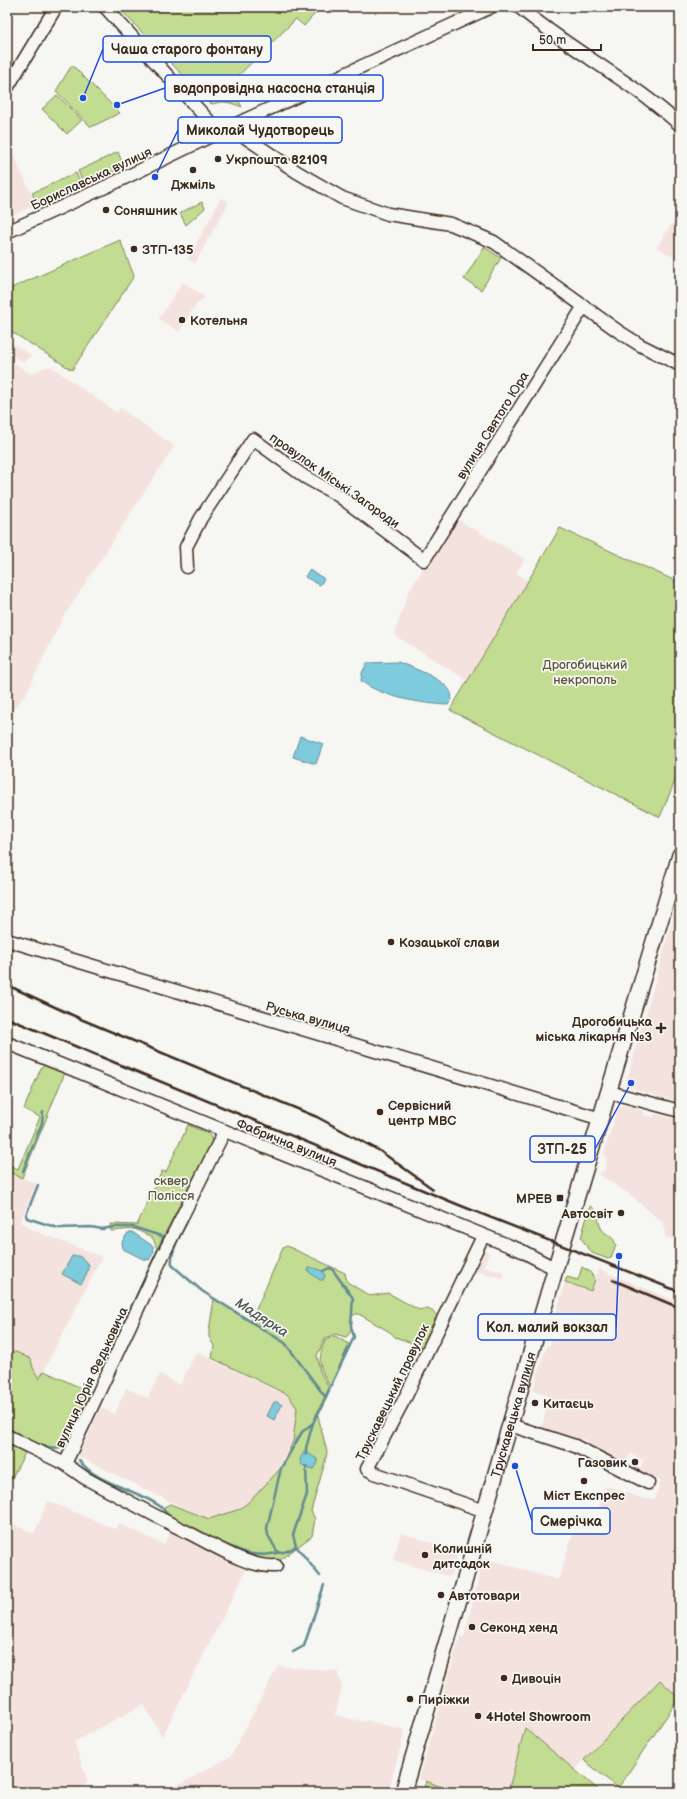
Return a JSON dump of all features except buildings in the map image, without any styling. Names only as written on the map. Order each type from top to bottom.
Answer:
[{"type":"main road","name":"Трускавецька вулиця","points":[[403,1792],[556,1269],[680,855]]},
{"type":"street","points":[[7,88],[56,7]]},
{"type":"street","points":[[106,7],[225,129],[342,198],[388,214],[451,224],[489,240],[510,253],[640,345],[680,365]]},
{"type":"street","name":"Бориславська вулиця","points":[[7,232],[112,184],[225,129],[491,7]]},
{"type":"street","points":[[519,7],[539,24],[656,103],[680,125]]},
{"type":"street","name":"вулиця Святого Юра","points":[[424,560],[584,306]]},
{"type":"street","name":"провулок Міські Загороди","points":[[187,567],[186,547],[201,518],[254,438],[305,477],[339,496],[424,560]]},
{"type":"street","name":"Руська вулиця","points":[[7,940],[601,1119]]},
{"type":"street","name":"Фабрична вулиця","points":[[7,1043],[224,1132],[520,1250],[556,1269]]},
{"type":"street","points":[[609,1092],[680,1111]]},
{"type":"street","name":"вулиця Юрія Федьковича","points":[[224,1132],[163,1255],[65,1464],[85,1478],[229,1553],[254,1563],[276,1566]]},
{"type":"street","name":"Трускавецький провулок","points":[[483,1236],[406,1396],[367,1469],[374,1474],[485,1512]]},
{"type":"street","points":[[510,1426],[574,1446],[648,1483]]},
{"type":"street","points":[[7,1436],[65,1464]]},
{"type":"shaded area","points":[[7,140],[36,205],[7,218]]},
{"type":"shaded area","points":[[221,198],[229,202],[195,263],[188,259]]},
{"type":"shaded area","points":[[680,211],[680,261],[657,247]]},
{"type":"shaded area","points":[[183,282],[205,297],[195,306],[179,332],[159,319]]},
{"type":"shaded area","points":[[7,340],[31,355],[25,363],[7,352]]},
{"type":"shaded area","points":[[7,358],[31,374],[46,367],[52,367],[117,413],[120,408],[174,446],[61,621],[26,694],[7,717]]},
{"type":"shaded area","points":[[455,518],[525,559],[516,573],[529,581],[468,681],[394,635],[408,593]]},
{"type":"shaded area","name":"Дрогобицька міська лікарня №3","points":[[674,916],[680,917],[680,1102],[625,1086]]},
{"type":"shaded area","points":[[626,1106],[642,1110],[644,1115],[652,1117],[655,1114],[680,1120],[680,1240],[666,1238],[663,1223],[628,1193],[600,1175],[601,1171],[604,1172],[607,1160],[604,1153],[618,1107]]},
{"type":"shaded area","points":[[7,1171],[36,1184],[20,1222],[28,1226],[30,1229],[102,1257],[39,1380],[7,1406]]},
{"type":"shaded area","points":[[482,1249],[489,1253],[480,1273],[473,1269]]},
{"type":"shaded area","points":[[483,1267],[504,1272],[502,1278],[482,1272]]},
{"type":"shaded area","points":[[599,1269],[680,1303],[680,1696],[679,1698],[660,1680],[575,1770],[525,1728],[508,1792],[454,1792],[419,1779],[460,1636],[464,1637],[484,1558],[558,1580],[577,1522],[592,1527],[606,1486],[645,1499],[655,1499],[661,1481],[639,1470],[644,1460],[631,1454],[625,1464],[590,1447],[584,1439],[571,1440],[541,1430],[550,1396],[533,1390],[547,1345],[550,1345],[553,1335],[550,1333],[565,1283],[591,1292]]},
{"type":"shaded area","points":[[196,1352],[308,1406],[270,1487],[236,1534],[78,1456],[101,1408],[115,1414],[126,1388],[148,1398],[160,1374],[180,1385]]},
{"type":"shaded area","points":[[48,1501],[115,1529],[118,1523],[164,1545],[171,1530],[247,1569],[162,1737],[144,1704],[74,1742],[88,1782],[75,1792],[7,1792],[7,1521],[34,1534]]},
{"type":"shaded area","name":"Колишній дитсадок","points":[[401,1533],[458,1551],[450,1577],[393,1560]]},
{"type":"shaded area","points":[[278,1666],[337,1671],[342,1687],[335,1715],[365,1722],[366,1720],[405,1730],[388,1792],[166,1792],[231,1756]]},
{"type":"green space","points":[[118,7],[321,7],[304,26],[296,19],[230,84],[242,107],[228,102],[214,104],[208,102]]},
{"type":"green space","points":[[72,65],[120,113],[91,127],[56,91]]},
{"type":"green space","points":[[57,95],[82,120],[67,134],[42,109]]},
{"type":"green space","points":[[118,152],[124,167],[84,184],[78,171]]},
{"type":"green space","points":[[76,173],[82,186],[38,205],[32,193]]},
{"type":"green space","points":[[202,202],[205,208],[186,225],[180,213]]},
{"type":"green space","points":[[120,240],[134,276],[72,370],[7,329],[7,290]]},
{"type":"green space","points":[[484,247],[501,258],[481,290],[464,279]]},
{"type":"green space","name":"Дрогобицький некрополь","points":[[560,528],[680,583],[680,769],[660,817],[450,710]]},
{"type":"green space","points":[[45,1064],[64,1072],[64,1075],[22,1178],[7,1171],[7,1164],[18,1169],[40,1117],[24,1109],[41,1068]]},
{"type":"green space","name":"сквер Полісся","points":[[188,1125],[210,1134],[212,1142],[157,1249],[153,1238],[135,1229],[111,1231],[110,1224],[137,1225],[162,1171],[166,1172]]},
{"type":"green space","points":[[590,1206],[593,1207],[596,1212],[601,1228],[615,1242],[616,1245],[611,1257],[608,1259],[592,1253],[581,1238]]},
{"type":"green space","points":[[287,1246],[345,1273],[347,1282],[370,1296],[388,1293],[419,1310],[429,1310],[439,1317],[423,1347],[395,1337],[390,1332],[359,1314],[355,1314],[351,1318],[351,1331],[346,1337],[335,1334],[324,1339],[317,1356],[320,1371],[330,1391],[318,1416],[327,1452],[311,1511],[315,1519],[312,1536],[279,1561],[267,1561],[205,1535],[167,1514],[162,1508],[170,1504],[209,1519],[240,1509],[251,1500],[281,1468],[293,1441],[297,1408],[288,1395],[212,1358],[214,1346],[209,1337],[209,1331],[214,1299],[251,1321],[283,1248]]},
{"type":"green space","points":[[582,1267],[589,1271],[595,1279],[591,1291],[565,1282],[567,1277],[578,1280]]},
{"type":"green space","points":[[335,1336],[349,1344],[330,1387],[321,1369],[320,1359],[325,1340]]},
{"type":"green space","points":[[16,1352],[31,1359],[33,1368],[39,1379],[44,1371],[92,1393],[64,1446],[57,1448],[34,1443],[7,1428],[7,1353]]},
{"type":"green space","points":[[7,1443],[25,1453],[7,1487]]},
{"type":"green space","points":[[660,1680],[679,1698],[618,1788],[584,1760]]},
{"type":"green space","points":[[525,1728],[601,1792],[508,1792]]},
{"type":"green space","points":[[426,1781],[454,1792],[423,1791]]},
{"type":"water","points":[[309,570],[324,579],[320,585],[305,577]]},
{"type":"water","points":[[398,662],[425,673],[444,684],[450,691],[452,698],[448,705],[403,699],[370,687],[361,681],[362,673],[367,663]]},
{"type":"water","points":[[300,736],[323,744],[316,764],[293,757]]},
{"type":"water","points":[[132,1232],[153,1246],[154,1251],[149,1260],[143,1259],[123,1249],[122,1242],[127,1234]]},
{"type":"water","points":[[72,1256],[79,1256],[89,1264],[86,1276],[81,1284],[62,1274]]},
{"type":"water","points":[[310,1267],[323,1271],[325,1276],[323,1280],[320,1280],[309,1272],[308,1270]]},
{"type":"water","points":[[274,1402],[282,1405],[274,1420],[267,1416]]},
{"type":"water","points":[[304,1452],[317,1459],[318,1463],[314,1469],[301,1464],[300,1460]]},
{"type":"waterway","name":"Мадярка","points":[[23,1171],[42,1123],[43,1112]]},
{"type":"waterway","name":"Мадярка","points":[[38,1185],[26,1215],[27,1218],[58,1228],[91,1227],[102,1229],[114,1227],[133,1227],[164,1237],[98,1378]]},
{"type":"waterway","name":"Мадярка","points":[[187,1222],[174,1248],[172,1265],[202,1291],[285,1343],[326,1398]]},
{"type":"waterway","points":[[306,1455],[306,1448],[313,1423],[354,1337],[351,1326],[353,1298],[332,1269],[329,1268],[323,1271]]},
{"type":"waterway","points":[[7,1428],[34,1443],[57,1448],[64,1446],[91,1394]]},
{"type":"waterway","points":[[278,1553],[268,1535],[267,1528],[281,1468],[302,1432],[313,1423]]},
{"type":"waterway","points":[[79,1460],[86,1468],[96,1475],[151,1501],[162,1508],[169,1516],[189,1526]]},
{"type":"waterway","name":"Мадярка","points":[[306,1466],[307,1494],[293,1535],[296,1546],[320,1576]]},
{"type":"waterway","points":[[209,1537],[242,1551],[258,1555],[285,1552],[296,1546]]},
{"type":"waterway","name":"Мадярка","points":[[293,1652],[304,1646],[324,1585]]},
{"type":"railway","points":[[7,985],[83,1020],[317,1117],[380,1151],[433,1189]]},
{"type":"railway","points":[[7,1018],[459,1205],[680,1292]]},
{"type":"railway","points":[[613,1280],[680,1308]]},
{"type":"place","name":"Чаша старого фонтану","points":[[83,98]]},
{"type":"place","name":"водопровідна насосна станція","points":[[117,105]]},
{"type":"place","name":"Укрпошта 82109","points":[[218,159]]},
{"type":"place","name":"Джміль","points":[[193,170]]},
{"type":"place","name":"Миколай Чудотворець","points":[[155,177]]},
{"type":"place","name":"Соняшник","points":[[106,210]]},
{"type":"place","name":"ЗТП-135","points":[[134,249]]},
{"type":"place","name":"Котельня","points":[[182,320]]},
{"type":"place","name":"Козацької слави","points":[[391,942]]},
{"type":"place","name":"Дрогобицька міська лікарня №3","points":[[661,1028]]},
{"type":"place","name":"ЗТП-25","points":[[631,1083]]},
{"type":"place","name":"Сервісний центр МВС","points":[[380,1112]]},
{"type":"place","name":"МРЕВ","points":[[560,1198]]},
{"type":"place","name":"Автосвіт","points":[[621,1213]]},
{"type":"place","name":"Кол. малий вокзал","points":[[619,1256]]},
{"type":"place","name":"Китаєць","points":[[535,1403]]},
{"type":"place","name":"Газовик","points":[[635,1462]]},
{"type":"place","name":"Смерічка","points":[[515,1466]]},
{"type":"place","name":"Міст Експрес","points":[[584,1481]]},
{"type":"place","name":"Колишній дитсадок","points":[[425,1555]]},
{"type":"place","name":"Автотовари","points":[[441,1595]]},
{"type":"place","name":"Секонд хенд","points":[[472,1627]]},
{"type":"place","name":"Дивоцін","points":[[504,1678]]},
{"type":"place","name":"Пиріжки","points":[[410,1699]]},
{"type":"place","name":"4Hotel Showroom","points":[[478,1716]]}]
